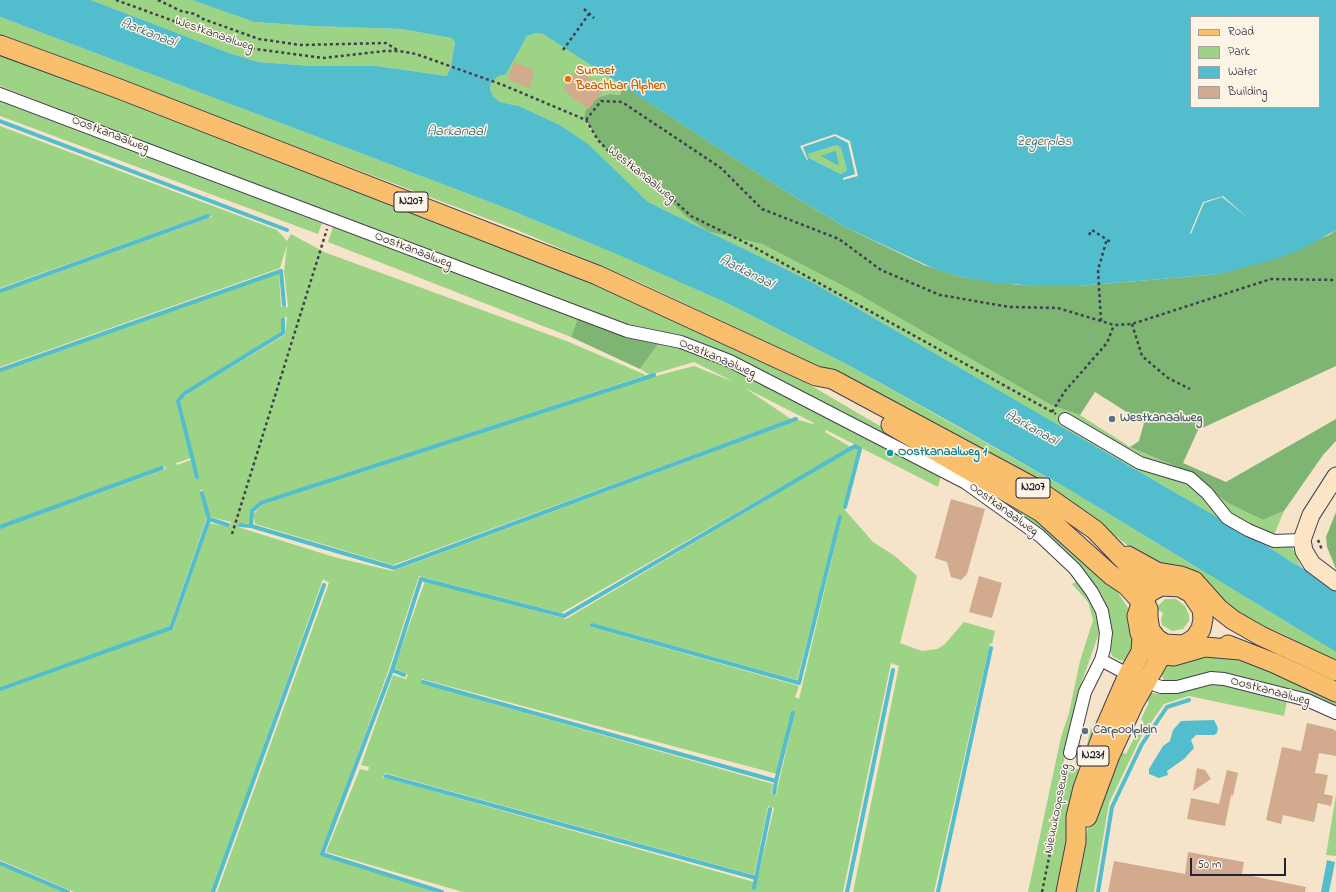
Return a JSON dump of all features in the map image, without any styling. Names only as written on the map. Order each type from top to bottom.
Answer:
[{"type":"main road","name":"Oostkanaalweg","points":[[0,45],[117,88],[597,275],[816,376],[832,379],[952,442],[1035,488],[1079,518],[1108,543]]},
{"type":"main road","name":"Oostkanaalweg","points":[[816,376],[824,387],[1041,512],[1111,575],[1145,600]]},
{"type":"main road","name":"N207","points":[[1108,543],[1142,580],[1145,600],[1148,608],[1148,624],[1153,635],[1167,650],[1177,656],[1192,646]]},
{"type":"main road","name":"N207","points":[[1108,543],[1148,568],[1194,581],[1223,613],[1261,636],[1336,671]]},
{"type":"main road","points":[[1167,650],[1150,648],[1142,638],[1138,627],[1145,600],[1174,585],[1186,589],[1199,603],[1203,615],[1201,629],[1192,646]]},
{"type":"main road","name":"N207","points":[[1203,615],[1216,623],[1261,636]]},
{"type":"main road","name":"Nieuwkoopseweg","points":[[1076,842],[1076,817],[1083,788],[1104,728],[1128,675],[1141,652],[1142,638]]},
{"type":"main road","name":"Oostkanaalweg","points":[[1192,646],[1240,650],[1274,663],[1336,692]]},
{"type":"main road","name":"Nieuwkoopseweg","points":[[1066,892],[1076,842],[1110,755],[1134,703],[1167,650]]},
{"type":"street","name":"Oostkanaalweg","points":[[0,94],[628,331],[681,342],[730,361],[966,483],[1040,536],[1075,569],[1092,592],[1104,620],[1106,633],[1101,660],[1128,675],[1161,687],[1171,688],[1204,679],[1224,679],[1307,700],[1336,713]]},
{"type":"street","points":[[1065,419],[1140,463],[1190,478],[1207,493],[1227,518],[1248,530],[1274,541],[1302,540]]},
{"type":"street","points":[[1336,476],[1311,515],[1302,540],[1304,550],[1312,564],[1336,582]]},
{"type":"street","name":"Nieuwkoopseweg","points":[[1070,753],[1085,692],[1101,660]]},
{"type":"path","name":"Westkanaalweg","points":[[116,0],[248,48],[275,53],[323,58],[399,51],[438,62],[503,85],[586,120],[598,140],[612,155],[628,167],[653,181],[691,216],[750,245],[1052,412],[1065,391],[1107,343],[1114,325]]},
{"type":"path","points":[[158,0],[181,11],[194,14],[203,19],[259,39],[300,45],[386,43],[399,51]]},
{"type":"path","points":[[584,9],[594,18]]},
{"type":"path","points":[[562,50],[589,14]]},
{"type":"path","points":[[586,120],[601,101],[622,102],[721,168],[762,209],[839,238],[881,270],[940,295],[1010,307],[1058,308],[1114,325],[1132,324],[1271,279],[1336,280]]},
{"type":"path","points":[[232,534],[331,219]]},
{"type":"path","points":[[1089,235],[1092,230],[1112,243]]},
{"type":"path","points":[[1101,321],[1098,300],[1098,270],[1107,239]]},
{"type":"path","points":[[1132,324],[1142,356],[1168,378],[1190,389]]},
{"type":"path","name":"Nieuwkoopseweg","points":[[1042,892],[1070,753]]},
{"type":"green space","points":[[91,0],[192,0],[254,22],[311,26],[402,29],[451,38],[455,42],[451,66],[447,76],[377,66],[313,66],[258,62],[229,53]]},
{"type":"green space","points":[[0,17],[503,207],[620,255],[729,304],[848,365],[1073,492],[1336,652],[1336,663],[1285,635],[1246,618],[1131,548],[1082,510],[908,409],[639,282],[517,230],[0,35]]},
{"type":"green space","points":[[536,33],[543,34],[622,85],[620,95],[610,94],[599,97],[590,104],[585,111],[584,118],[589,128],[628,167],[652,184],[710,232],[762,244],[851,290],[1051,405],[1080,415],[1130,447],[1182,469],[1228,503],[1246,512],[1263,520],[1284,511],[1274,535],[1284,545],[1292,547],[1301,567],[1264,544],[812,282],[648,202],[587,144],[560,125],[519,106],[500,102],[493,96],[490,89],[491,83],[498,75],[506,73],[527,36]]},
{"type":"green space","points":[[0,49],[478,231],[769,361],[926,453],[918,453],[842,411],[730,356],[629,325],[407,244],[0,86]]},
{"type":"green space","points":[[622,85],[785,191],[845,227],[924,265],[961,277],[1018,285],[1078,286],[1220,274],[1329,235],[1336,230],[1336,366],[1198,430],[1183,463],[1226,482],[1336,419],[1336,441],[1323,455],[1284,511],[1263,520],[1246,512],[1228,503],[1182,469],[1130,447],[1139,441],[1144,423],[1095,392],[1080,415],[1051,405],[851,290],[762,244],[710,232],[688,218],[652,184],[628,167],[603,146],[584,118],[585,111],[590,104],[599,97],[610,94],[620,95]]},
{"type":"green space","points":[[0,99],[322,223],[318,234],[0,116]]},
{"type":"green space","points":[[0,126],[277,230],[287,241],[291,234],[324,252],[569,342],[646,375],[260,502],[251,512],[251,523],[239,523],[238,527],[334,557],[393,571],[799,420],[814,423],[745,388],[791,419],[393,565],[255,524],[253,514],[262,505],[652,377],[694,366],[734,382],[694,362],[650,375],[640,369],[659,343],[685,348],[715,359],[941,475],[938,487],[826,430],[825,432],[851,447],[561,613],[419,576],[389,669],[321,854],[436,892],[217,892],[329,583],[323,579],[212,892],[74,892],[0,860],[0,691],[173,629],[209,523],[230,527],[231,522],[210,517],[203,490],[200,490],[207,517],[169,627],[0,687],[0,529],[166,469],[164,466],[0,526],[0,372],[279,273],[281,307],[288,307],[284,271],[287,245],[280,268],[0,367],[0,293],[212,217],[208,214],[0,288]],"holes":[[[281,317],[287,317],[285,335],[190,392],[180,401],[198,477],[196,478],[191,460],[177,465],[176,463],[191,458],[179,413],[178,401],[189,390],[282,332]]]},
{"type":"green space","points":[[837,145],[841,148],[847,170],[841,174],[809,158],[808,154]]},
{"type":"green space","points":[[333,227],[578,318],[571,337],[328,242]]},
{"type":"green space","points":[[578,318],[659,343],[640,369],[571,337]]},
{"type":"green space","points":[[855,447],[858,449],[844,509],[873,542],[895,556],[917,576],[900,643],[922,651],[937,649],[944,645],[964,622],[995,631],[992,644],[990,643],[934,892],[853,892],[899,666],[891,663],[843,892],[463,892],[326,852],[360,769],[368,771],[369,767],[361,765],[393,675],[406,679],[408,675],[394,668],[425,581],[566,619]],"holes":[[[840,515],[842,516],[799,699],[795,697],[799,686],[591,627],[592,623],[797,680]],[[422,679],[777,774],[793,711],[795,712],[776,795],[771,794],[773,784],[421,683]],[[385,773],[754,875],[768,806],[774,808],[755,890],[753,889],[754,882],[383,777]]]},
{"type":"green space","points":[[975,485],[1033,517],[1074,550],[1117,591],[1130,611],[1135,643],[1126,661],[1119,660],[1112,656],[1110,650],[1112,628],[1108,614],[1037,528],[1022,515]]},
{"type":"green space","points":[[1336,512],[1336,569],[1327,547],[1326,537]]},
{"type":"green space","points":[[1079,581],[1096,608],[1099,633],[1082,681],[1063,765],[1081,770],[1091,728],[1095,730],[1058,892],[1028,892],[1061,737],[1069,713],[1080,661],[1093,620],[1088,602],[1072,584]]},
{"type":"green space","points":[[1165,599],[1176,599],[1185,606],[1189,615],[1189,621],[1183,629],[1172,631],[1162,625],[1161,620],[1163,613],[1156,608]]},
{"type":"green space","points":[[1199,656],[1237,658],[1261,667],[1336,700],[1336,708],[1230,675],[1167,682],[1164,681],[1161,672],[1166,665]]},
{"type":"green space","points":[[1219,684],[1287,701],[1284,716],[1189,696],[1164,704],[1141,737],[1109,803],[1094,892],[1073,892],[1088,828],[1101,788],[1121,752],[1126,754],[1137,732],[1139,733],[1144,723],[1141,719],[1149,702],[1145,700],[1151,693],[1170,694],[1203,685]]},
{"type":"green space","points":[[1336,795],[1336,856],[1326,855]]},
{"type":"green space","points":[[0,864],[66,892],[0,892]]},
{"type":"water","name":"Zegerplas","points":[[0,0],[91,0],[229,53],[258,62],[313,66],[377,66],[447,76],[451,66],[455,42],[451,38],[402,29],[311,26],[254,22],[192,0],[1336,0],[1336,230],[1300,250],[1273,260],[1220,274],[1078,286],[1039,286],[995,283],[961,277],[935,269],[845,227],[785,191],[543,34],[536,33],[527,36],[506,74],[498,76],[491,83],[490,89],[493,96],[500,102],[519,106],[560,125],[588,144],[648,202],[812,282],[1264,544],[1301,567],[1336,591],[1336,652],[1073,492],[848,365],[729,304],[619,255],[503,207],[0,17]],"holes":[[[837,145],[841,148],[847,170],[841,174],[809,158],[808,154]]]},
{"type":"water","points":[[835,151],[839,166],[821,156]]},
{"type":"water","points":[[1214,720],[1218,728],[1217,733],[1214,735],[1196,735],[1191,740],[1194,748],[1184,759],[1167,771],[1168,775],[1159,778],[1149,774],[1149,769],[1163,746],[1170,741],[1173,730],[1181,721]]},
{"type":"water","points":[[1327,860],[1335,862],[1329,892],[1321,892]]},
{"type":"pier","points":[[835,134],[850,141],[858,176],[843,180],[843,178],[855,174],[848,143],[835,136],[803,147],[807,160],[800,146]]},
{"type":"pier","points":[[1223,196],[1249,219],[1222,197],[1204,203],[1191,234],[1190,233],[1203,202]]},
{"type":"building","points":[[514,62],[535,71],[529,88],[507,79]]},
{"type":"building","points":[[577,69],[604,89],[589,109],[568,94],[563,88]]},
{"type":"building","points":[[951,499],[985,509],[967,574],[961,580],[951,577],[947,562],[935,558]]},
{"type":"building","points":[[979,576],[1002,583],[992,618],[969,612]]},
{"type":"building","points":[[1307,723],[1336,731],[1336,756],[1319,753],[1315,773],[1328,775],[1324,794],[1333,796],[1331,806],[1318,803],[1314,822],[1283,815],[1281,824],[1266,820],[1282,747],[1301,751]]},
{"type":"building","points":[[1197,768],[1205,770],[1211,779],[1193,791]]},
{"type":"building","points":[[1227,770],[1238,773],[1233,796],[1231,795],[1225,826],[1187,819],[1191,798],[1219,804]]},
{"type":"building","points":[[1188,852],[1244,862],[1242,874],[1306,887],[1305,892],[1108,892],[1114,861],[1185,874]]},
{"type":"waterway","points":[[0,121],[287,230]]},
{"type":"waterway","points":[[0,291],[208,216]]},
{"type":"waterway","points":[[0,370],[281,271],[284,305]]},
{"type":"waterway","points":[[197,477],[178,401],[185,393],[283,333],[283,319]]},
{"type":"waterway","points":[[654,375],[261,503],[252,511],[251,526],[394,568],[796,419]]},
{"type":"waterway","points":[[442,892],[322,854],[392,670],[421,579],[564,616],[855,446],[860,449],[845,507]]},
{"type":"waterway","points":[[0,527],[162,468]]},
{"type":"waterway","points":[[0,689],[171,628],[209,519],[202,493]]},
{"type":"waterway","points":[[592,625],[799,683],[840,517]]},
{"type":"waterway","points":[[209,519],[228,525]]},
{"type":"waterway","points":[[240,525],[251,526]]},
{"type":"waterway","points":[[213,892],[324,585]]},
{"type":"waterway","points":[[938,892],[991,648]]},
{"type":"waterway","points":[[392,670],[404,675]]},
{"type":"waterway","points":[[847,892],[893,670]]},
{"type":"waterway","points":[[423,682],[776,781],[793,713]]},
{"type":"waterway","points":[[1098,892],[1112,807],[1142,744],[1167,707],[1189,700]]},
{"type":"waterway","points":[[386,776],[756,878],[770,809]]},
{"type":"waterway","points":[[774,793],[776,781]]},
{"type":"waterway","points":[[0,863],[68,892]]},
{"type":"waterway","points":[[754,888],[756,878]]},
{"type":"place","name":"Sunset Beachbar Alphen","points":[[568,79]]},
{"type":"place","name":"Westkanaalweg","points":[[1112,419]]},
{"type":"place","name":"Oostkanaalweg 1","points":[[890,453]]},
{"type":"place","name":"Carpoolplein","points":[[1085,731]]},
{"type":"water label","name":"Aarkanaal","points":[[148,34]]},
{"type":"water label","name":"Aarkanaal","points":[[456,133]]},
{"type":"water label","name":"Aarkanaal","points":[[746,273]]},
{"type":"water label","name":"Aarkanaal","points":[[1031,429]]}]
